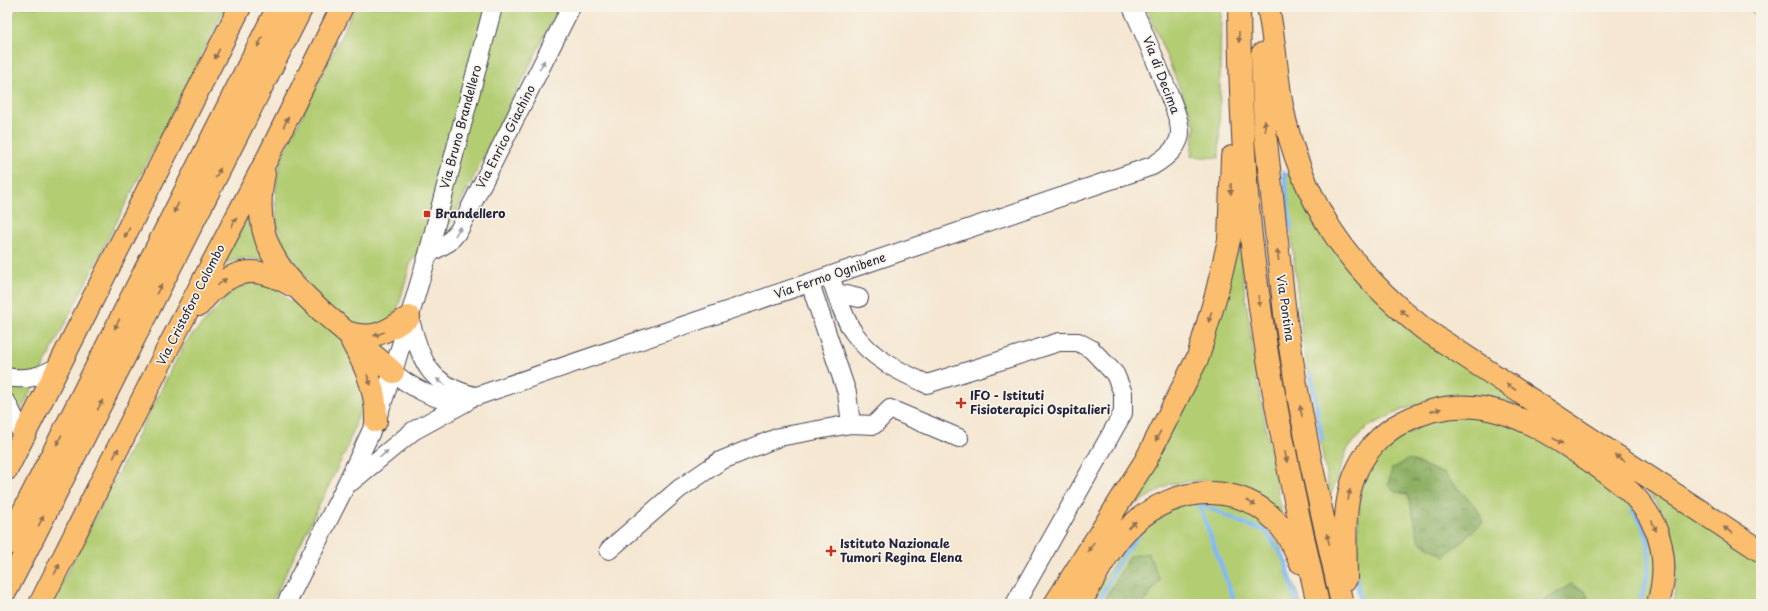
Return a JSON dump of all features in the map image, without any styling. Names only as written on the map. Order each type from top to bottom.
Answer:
[{"type":"main road","points":[[7,543],[278,7]]},
{"type":"main road","points":[[7,589],[302,7]]},
{"type":"main road","name":"Via Cristoforo Colombo","points":[[40,604],[170,344],[268,157],[342,7]]},
{"type":"main road","name":"Via Pontina","points":[[1239,7],[1245,176],[1257,284],[1272,385],[1288,470],[1318,604]]},
{"type":"main road","name":"Via Pontina","points":[[1261,7],[1265,132],[1284,306],[1296,385],[1311,463],[1342,604]]},
{"type":"main road","points":[[1268,7],[1283,107],[1290,137],[1301,168],[1315,202],[1335,237],[1370,282],[1395,306],[1436,337],[1761,551]]},
{"type":"main road","points":[[7,469],[238,10]]},
{"type":"main road","points":[[1055,604],[1146,460],[1198,357],[1216,296],[1229,240],[1233,103],[1240,67]]},
{"type":"main road","points":[[268,157],[261,197],[262,223],[271,253],[297,289],[393,372]]},
{"type":"main road","points":[[170,344],[213,290],[232,275],[251,272],[266,273],[297,289]]},
{"type":"main road","points":[[346,332],[358,336],[375,336],[384,333],[409,317]]},
{"type":"main road","points":[[346,332],[370,380],[375,402],[376,422]]},
{"type":"main road","points":[[1346,604],[1346,520],[1348,504],[1354,476],[1366,454],[1386,433],[1409,419],[1438,410],[1464,406],[1489,408],[1521,420],[1585,458],[1631,493],[1645,509],[1652,521],[1662,550],[1664,581],[1658,604]]},
{"type":"main road","points":[[1080,604],[1114,546],[1131,525],[1160,505],[1177,498],[1203,492],[1226,494],[1243,499],[1260,509],[1280,526],[1296,553],[1315,604]]},
{"type":"street","name":"Via Bruno Brandellero","points":[[286,604],[376,422],[393,372],[428,254],[492,7]]},
{"type":"street","name":"Via Enrico Giachino","points":[[428,254],[449,242],[458,230],[571,7]]},
{"type":"street","name":"Via di Decima","points":[[1132,7],[1148,41],[1178,118],[1180,132],[1176,144]]},
{"type":"street","name":"Via Fermo Ognibene","points":[[477,396],[1152,166],[1164,158],[1176,144]]},
{"type":"street","points":[[830,276],[853,332],[871,353],[907,375],[927,384],[1059,342],[1078,342],[1091,349],[1115,374],[1123,393],[1123,413],[1015,604]]},
{"type":"street","points":[[810,283],[847,393],[851,424]]},
{"type":"street","points":[[837,294],[859,298]]},
{"type":"street","points":[[409,317],[420,353],[432,374],[454,390],[477,396]]},
{"type":"street","points":[[7,377],[24,379],[33,378],[59,366]]},
{"type":"street","points":[[393,372],[405,382],[444,400],[456,401],[477,396]]},
{"type":"street","points":[[344,489],[371,464],[413,431],[477,396]]},
{"type":"street","points":[[7,403],[23,436]]},
{"type":"street","points":[[609,550],[679,488],[720,462],[779,437],[851,424],[874,425],[890,409],[959,438]]},
{"type":"green space","points":[[18,7],[224,7],[223,12],[7,438],[7,26]]},
{"type":"green space","points":[[355,7],[559,7],[451,222],[411,261],[399,304],[346,450],[271,604],[51,604],[185,343],[238,285],[269,281],[291,303],[308,281],[286,250],[280,234],[276,212],[276,190],[282,157]]},
{"type":"green space","points":[[1146,7],[1221,7],[1219,158],[1191,156],[1195,125]]},
{"type":"green space","points":[[1747,7],[1761,7],[1761,21]]},
{"type":"green space","points":[[1285,174],[1295,177],[1323,232],[1536,414],[1494,397],[1448,395],[1402,410],[1366,428],[1347,450],[1330,497],[1302,336]]},
{"type":"green space","points":[[249,215],[252,229],[265,260],[245,259],[225,263],[224,262]]},
{"type":"green space","points":[[1236,229],[1258,386],[1284,524],[1251,492],[1228,483],[1201,480],[1170,484],[1123,511],[1171,431]]},
{"type":"green space","points":[[1469,413],[1525,427],[1643,512],[1658,564],[1650,595],[1642,604],[1362,604],[1356,574],[1360,491],[1367,474],[1388,444],[1437,418]]},
{"type":"green space","points":[[1409,459],[1444,474],[1476,507],[1483,522],[1445,556],[1419,541],[1408,494],[1395,492],[1388,484],[1392,469]]},
{"type":"green space","points":[[1629,473],[1761,555],[1761,604],[1672,604],[1675,592],[1677,566],[1673,541],[1664,517],[1655,502]]},
{"type":"green space","points":[[1196,498],[1235,502],[1264,524],[1280,545],[1301,604],[1088,604],[1132,534],[1162,508]]},
{"type":"green space","points":[[1148,553],[1160,580],[1143,604],[1102,604],[1130,556]]},
{"type":"green space","points":[[1571,584],[1585,591],[1591,604],[1546,604],[1545,600]]},
{"type":"waterway","points":[[1284,173],[1291,228]]},
{"type":"waterway","points":[[1311,374],[1322,439]]},
{"type":"waterway","points":[[1199,504],[1235,604]]},
{"type":"waterway","points":[[1200,504],[1252,527],[1265,530],[1285,560],[1297,604]]},
{"type":"waterway","points":[[1632,510],[1644,528],[1649,549],[1647,577],[1638,604]]},
{"type":"waterway","points":[[1097,604],[1119,562],[1139,533]]},
{"type":"waterway","points":[[1356,577],[1361,604]]},
{"type":"place","name":"Brandellero","points":[[427,214]]},
{"type":"place","name":"IFO - Istituti Fisioterapici Ospitalieri","points":[[961,403]]},
{"type":"place","name":"Istituto Nazionale Tumori Regina Elena","points":[[831,551]]}]
